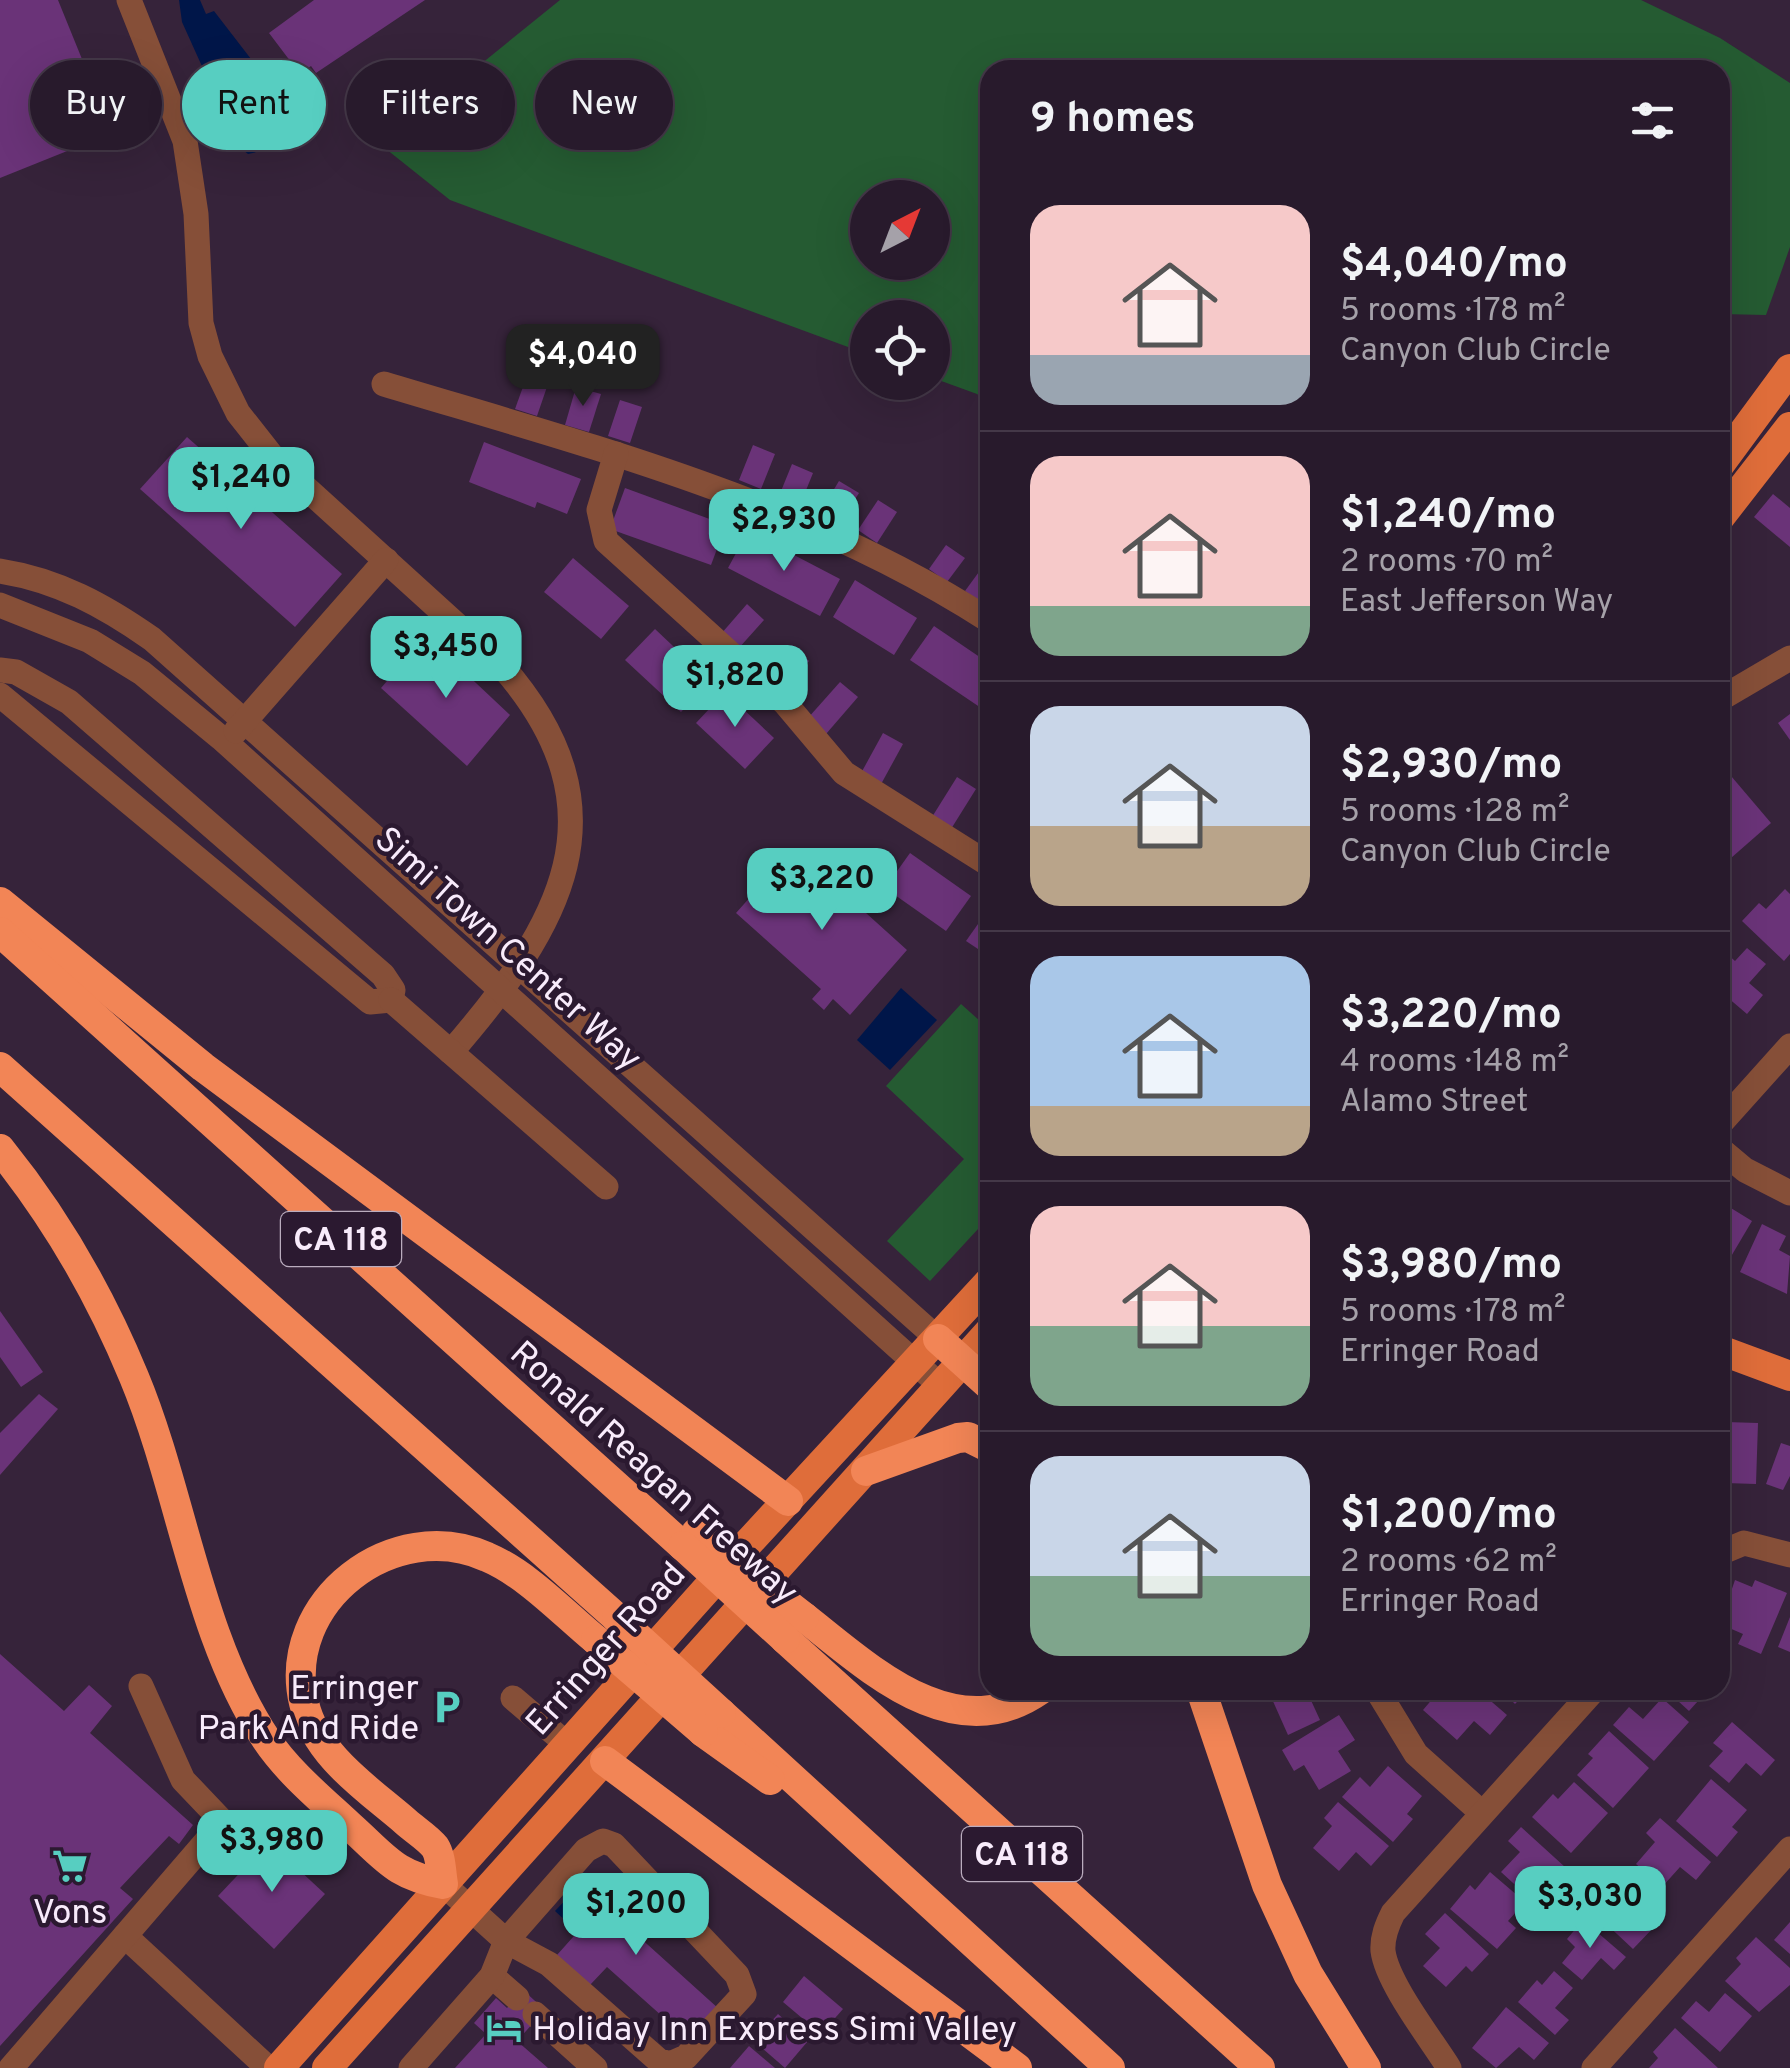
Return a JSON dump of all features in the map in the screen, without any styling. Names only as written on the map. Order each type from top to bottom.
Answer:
[{"type":"highway","points":[[0,902],[204,1067],[788,1501]]},
{"type":"highway","name":"Ronald Reagan Freeway","points":[[0,932],[532,1410],[794,1628],[1260,2068]]},
{"type":"highway","name":"CA 118","points":[[0,1068],[606,1629],[712,1723],[870,1852],[1110,2068]]},
{"type":"highway","points":[[0,1150],[64,1240],[112,1328],[166,1460],[218,1638],[266,1739],[314,1792],[408,1878],[443,1884],[436,1848],[333,1758],[312,1728],[304,1703],[303,1656],[322,1604],[342,1582],[371,1563],[407,1546],[429,1544],[486,1556],[606,1629]]},
{"type":"highway","points":[[938,1339],[980,1377]]},
{"type":"highway","points":[[866,1471],[953,1438],[968,1437],[980,1443]]},
{"type":"highway","points":[[794,1628],[892,1686],[940,1708],[988,1711],[1015,1700]]},
{"type":"highway","points":[[1204,1700],[1267,1885],[1308,1974],[1366,2068]]},
{"type":"highway","points":[[605,1761],[1016,2068]]},
{"type":"main road","points":[[1730,451],[1790,370]]},
{"type":"main road","points":[[1730,503],[1790,427]]},
{"type":"main road","name":"Erringer Road","points":[[279,2068],[980,1292]]},
{"type":"main road","points":[[328,2068],[980,1343]]},
{"type":"main road","points":[[1730,1354],[1790,1376]]},
{"type":"street","points":[[129,0],[185,141],[196,214],[201,323],[210,356],[238,413],[275,460],[502,666],[528,695],[560,761],[570,802],[567,870],[558,898],[520,967],[451,1052]]},
{"type":"street","points":[[384,384],[748,498],[836,536],[980,615]]},
{"type":"street","points":[[616,454],[599,510],[606,541],[784,702],[844,773],[980,859]]},
{"type":"street","points":[[227,743],[386,560]]},
{"type":"street","name":"Simi Town Center Way","points":[[0,572],[52,582],[116,614],[246,719],[938,1339]]},
{"type":"street","name":"Simi Town Center Way","points":[[0,604],[90,641],[142,673],[227,743],[942,1388]]},
{"type":"street","points":[[1730,693],[1790,658]]},
{"type":"street","points":[[0,670],[16,672],[68,702],[383,974],[393,990],[391,1000]]},
{"type":"street","points":[[0,695],[370,1002],[391,1000],[606,1187]]},
{"type":"street","points":[[1730,1113],[1790,1046]]},
{"type":"street","points":[[1730,1157],[1745,1170],[1790,1193]]},
{"type":"street","points":[[1730,1549],[1744,1542],[1790,1555]]},
{"type":"street","points":[[10,2068],[223,1822],[183,1780],[141,1686]]},
{"type":"street","points":[[513,1698],[568,1745]]},
{"type":"street","points":[[1383,1700],[1416,1754],[1482,1812]]},
{"type":"street","points":[[1449,2068],[1390,1971],[1383,1952],[1384,1932],[1393,1913],[1585,1700]]},
{"type":"street","points":[[410,2068],[492,1976],[506,1941],[586,1850],[604,1840],[614,1845],[737,1975],[744,1994],[686,2057],[670,2064],[651,2054],[549,1964],[506,1941],[443,1884]]},
{"type":"street","points":[[1594,2068],[1790,1848]]},
{"type":"street","points":[[125,1936],[268,2068]]},
{"type":"street","points":[[492,1976],[595,2068]]},
{"type":"green space","points":[[560,0],[1641,0],[1720,38],[1790,83],[1790,247],[1766,315],[1730,314],[1730,60],[980,60],[980,396],[950,384],[950,300],[850,300],[850,348],[450,200],[387,150],[515,150],[515,60],[486,60]]},
{"type":"green space","points":[[961,1004],[980,1021],[980,1227],[930,1281],[887,1241],[964,1159],[886,1086]]},
{"type":"water","points":[[179,0],[200,0],[206,14],[214,11],[252,60],[199,60],[182,22]]},
{"type":"water","points":[[901,988],[937,1020],[890,1070],[857,1040]]},
{"type":"water","points":[[575,1890],[588,1902],[569,1924],[555,1911]]},
{"type":"building","points":[[0,0],[58,0],[82,60],[30,60],[30,150],[70,150],[0,178]]},
{"type":"building","points":[[314,0],[425,0],[326,66],[326,60],[289,60],[269,33]]},
{"type":"building","points":[[528,373],[549,381],[537,416],[515,409]]},
{"type":"building","points":[[576,387],[601,394],[589,432],[565,425]]},
{"type":"building","points":[[620,400],[642,407],[630,443],[608,436]]},
{"type":"building","points":[[187,437],[342,574],[295,627],[140,489]]},
{"type":"building","points":[[484,442],[581,479],[567,514],[537,502],[535,508],[469,482]]},
{"type":"building","points":[[753,445],[775,454],[761,489],[739,480]]},
{"type":"building","points":[[792,464],[813,473],[800,505],[779,496]]},
{"type":"building","points":[[839,481],[859,493],[838,526],[819,514]]},
{"type":"building","points":[[625,488],[726,525],[711,565],[610,529]]},
{"type":"building","points":[[1773,494],[1790,508],[1790,547],[1754,517]]},
{"type":"building","points":[[878,500],[897,512],[877,543],[858,530]]},
{"type":"building","points":[[748,531],[840,579],[820,616],[728,568]]},
{"type":"building","points":[[946,545],[965,558],[947,582],[929,569]]},
{"type":"building","points":[[573,558],[629,606],[601,639],[544,592]]},
{"type":"building","points":[[980,570],[980,603],[965,591]]},
{"type":"building","points":[[855,580],[917,618],[894,655],[833,617]]},
{"type":"building","points":[[747,604],[764,620],[738,649],[721,634]]},
{"type":"building","points":[[934,626],[980,657],[980,707],[910,660]]},
{"type":"building","points":[[655,629],[710,681],[681,712],[625,660]]},
{"type":"building","points":[[426,636],[510,715],[467,766],[381,688]]},
{"type":"building","points":[[792,645],[809,661],[782,690],[765,674]]},
{"type":"building","points":[[840,682],[858,697],[826,734],[808,718]]},
{"type":"building","points":[[725,692],[774,738],[745,769],[696,723]]},
{"type":"building","points":[[1790,714],[1790,740],[1778,723]]},
{"type":"building","points":[[883,733],[903,744],[880,786],[860,775]]},
{"type":"building","points":[[1730,775],[1771,823],[1730,857]]},
{"type":"building","points":[[957,777],[976,789],[951,829],[932,817]]},
{"type":"building","points":[[794,848],[907,950],[850,1015],[833,999],[824,1010],[812,999],[821,989],[736,913]]},
{"type":"building","points":[[910,853],[971,896],[946,931],[885,888]]},
{"type":"building","points":[[1785,889],[1790,894],[1790,954],[1784,961],[1742,921],[1759,903],[1766,909]]},
{"type":"building","points":[[980,921],[980,950],[966,941]]},
{"type":"building","points":[[1747,948],[1766,964],[1749,983],[1763,995],[1747,1014],[1730,1000],[1730,957],[1735,961]]},
{"type":"building","points":[[1730,1207],[1752,1221],[1730,1258]]},
{"type":"building","points":[[1762,1224],[1786,1236],[1779,1250],[1790,1256],[1787,1294],[1740,1272]]},
{"type":"building","points":[[0,1311],[43,1372],[21,1387],[0,1357]]},
{"type":"building","points":[[39,1394],[58,1409],[0,1475],[0,1433]]},
{"type":"building","points":[[1730,1422],[1758,1423],[1756,1484],[1730,1483]]},
{"type":"building","points":[[1781,1443],[1790,1446],[1790,1476],[1783,1490],[1766,1484]]},
{"type":"building","points":[[1735,1580],[1752,1587],[1755,1580],[1787,1593],[1761,1654],[1738,1644],[1743,1634],[1730,1628],[1730,1595]]},
{"type":"building","points":[[1790,1617],[1790,1652],[1778,1647]]},
{"type":"building","name":"Vons","points":[[0,1654],[64,1711],[89,1685],[112,1706],[90,1733],[193,1825],[179,1844],[169,1836],[120,1888],[133,1899],[0,2046]]},
{"type":"building","points":[[1272,1700],[1311,1700],[1320,1720],[1288,1735]]},
{"type":"building","points":[[1432,1700],[1490,1700],[1507,1715],[1490,1735],[1474,1721],[1457,1740],[1423,1710]]},
{"type":"building","points":[[1664,1700],[1689,1722],[1654,1761],[1613,1725],[1629,1707],[1643,1719]]},
{"type":"building","points":[[1677,1700],[1699,1700],[1689,1711]]},
{"type":"building","points":[[1339,1715],[1355,1740],[1338,1751],[1351,1771],[1319,1790],[1304,1765],[1294,1771],[1282,1750]]},
{"type":"building","points":[[1732,1722],[1775,1760],[1761,1776],[1746,1763],[1729,1783],[1709,1766],[1723,1751],[1713,1743]]},
{"type":"building","points":[[1609,1731],[1649,1768],[1613,1808],[1577,1775],[1593,1758],[1588,1754]]},
{"type":"building","points":[[1388,1766],[1422,1796],[1407,1814],[1413,1819],[1393,1842],[1342,1797],[1360,1777],[1370,1787]]},
{"type":"building","points":[[1711,1779],[1747,1810],[1732,1827],[1738,1832],[1717,1857],[1676,1821]]},
{"type":"building","points":[[1574,1782],[1608,1813],[1571,1853],[1532,1817],[1553,1794],[1558,1799]]},
{"type":"building","points":[[1338,1802],[1389,1846],[1371,1866],[1356,1852],[1339,1871],[1313,1848],[1332,1826],[1324,1818]]},
{"type":"building","points":[[1660,1818],[1711,1862],[1696,1880],[1680,1867],[1662,1887],[1636,1864],[1655,1842],[1646,1833]]},
{"type":"building","points":[[1521,1827],[1565,1867],[1549,1885],[1540,1876],[1524,1893],[1501,1872],[1520,1852],[1508,1841]]},
{"type":"building","points":[[269,1842],[325,1894],[274,1949],[218,1896]]},
{"type":"building","points":[[1490,1872],[1525,1902],[1508,1921],[1516,1928],[1497,1949],[1450,1909],[1470,1885],[1475,1890]]},
{"type":"building","points":[[1630,1872],[1664,1904],[1648,1920],[1655,1926],[1633,1949],[1585,1904],[1604,1883],[1613,1891]]},
{"type":"building","points":[[630,1873],[664,1904],[637,1935],[719,2009],[690,2041],[607,1967],[590,1985],[557,1955]]},
{"type":"building","points":[[1445,1913],[1489,1954],[1472,1972],[1466,1966],[1446,1987],[1423,1966],[1440,1948],[1425,1934]]},
{"type":"building","points":[[1583,1920],[1626,1957],[1614,1970],[1601,1958],[1582,1980],[1562,1963],[1575,1947],[1567,1939]]},
{"type":"building","points":[[1790,1922],[1790,1954],[1774,1940]]},
{"type":"building","points":[[1756,1937],[1790,1968],[1790,1985],[1759,2012],[1725,1981],[1741,1964],[1736,1958]]},
{"type":"building","points":[[1554,1971],[1573,1988],[1555,2008],[1569,2020],[1555,2035],[1518,2002],[1537,1980],[1542,1985]]},
{"type":"building","points":[[804,1976],[843,2009],[821,2034],[783,2002]]},
{"type":"building","name":"Holiday Inn Express Simi Valley","points":[[523,1990],[545,2010],[517,2041],[548,2068],[455,2068],[486,2034],[474,2023],[496,1998],[507,2008]]},
{"type":"building","points":[[1725,1993],[1752,2016],[1720,2052],[1681,2018],[1696,2001],[1709,2012]]},
{"type":"building","points":[[1506,2007],[1549,2043],[1534,2060],[1519,2047],[1496,2068],[1472,2048]]},
{"type":"building","points":[[778,2014],[808,2041],[785,2068],[754,2041]]},
{"type":"building","points":[[1675,2028],[1718,2068],[1649,2068],[1658,2058],[1653,2052]]},
{"type":"building","points":[[749,2046],[775,2068],[730,2068]]},
{"type":"place","name":"Erringer Park And Ride","points":[[447,1707]]},
{"type":"place","name":"Vons","points":[[70,1866]]},
{"type":"place","name":"Holiday Inn Express Simi Valley","points":[[504,2028]]}]
